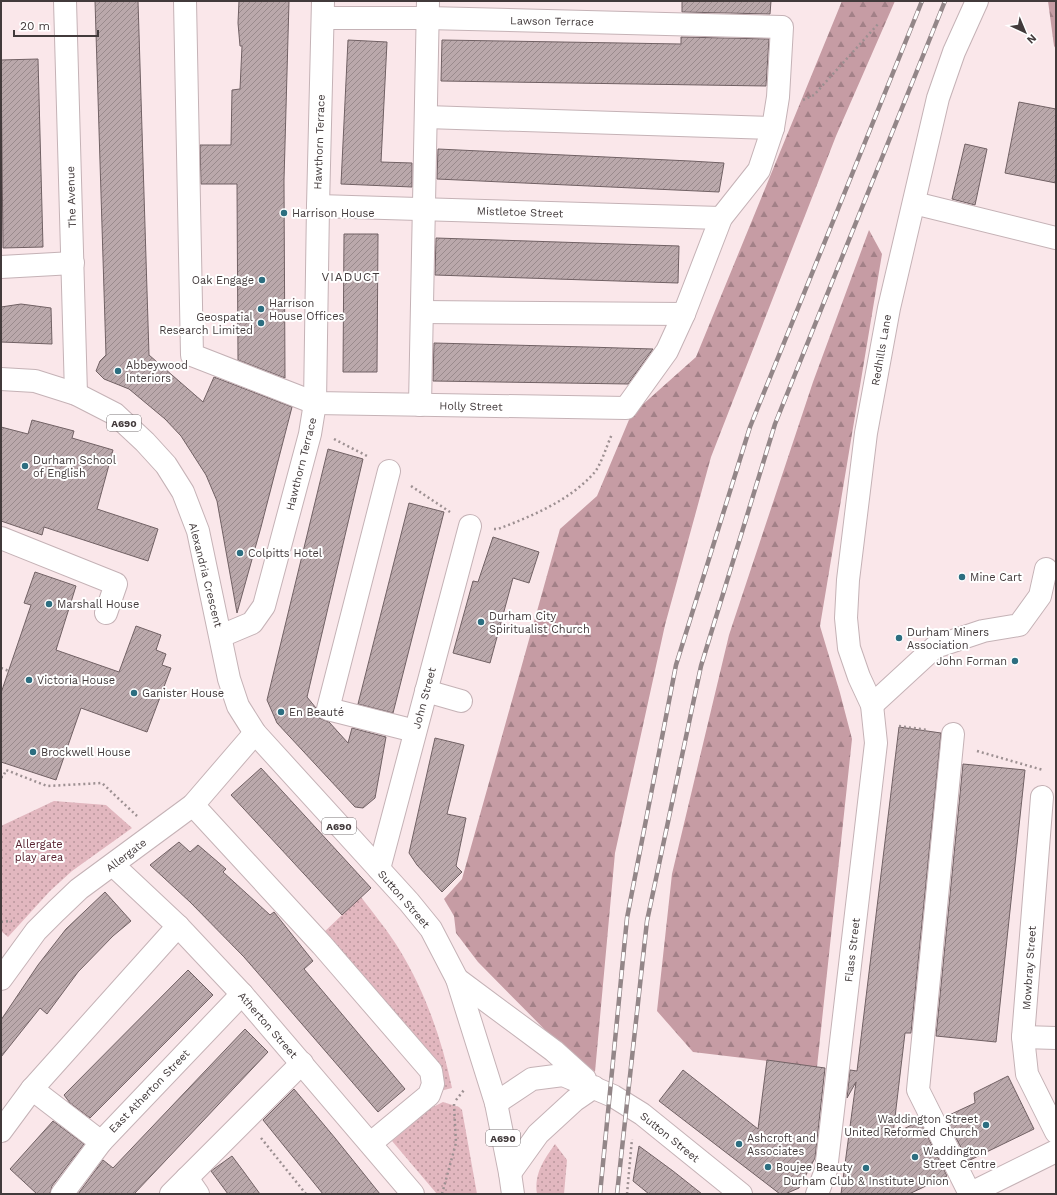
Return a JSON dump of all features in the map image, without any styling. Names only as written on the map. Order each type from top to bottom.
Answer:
[{"type":"main road","name":"The Avenue","points":[[65,1],[76,394]]},
{"type":"main road","points":[[185,1],[192,355],[316,403]]},
{"type":"main road","name":"Redhills Lane","points":[[874,714],[849,648],[846,618],[848,580],[866,432],[889,308],[938,98],[954,52],[977,1]]},
{"type":"main road","name":"Hawthorn Terrace","points":[[221,636],[252,623],[264,606],[310,434],[316,403],[318,206],[323,9]]},
{"type":"main road","name":"Lawson Terrace","points":[[323,9],[427,9],[782,27],[778,97]]},
{"type":"main road","points":[[420,405],[427,9]]},
{"type":"main road","points":[[626,408],[667,351],[684,314],[722,218],[759,170],[773,128],[778,97]]},
{"type":"main road","points":[[426,117],[773,128]]},
{"type":"main road","points":[[914,203],[1056,238]]},
{"type":"main road","name":"Mistletoe Street","points":[[318,206],[722,218]]},
{"type":"main road","points":[[1,267],[73,263]]},
{"type":"main road","points":[[422,312],[684,314]]},
{"type":"main road","name":"Alexandria Crescent","points":[[1,379],[35,381],[76,394],[115,414],[145,442],[166,465],[183,492],[198,531],[229,679],[238,706],[255,733]]},
{"type":"main road","name":"Holly Street","points":[[316,403],[626,408]]},
{"type":"main road","points":[[388,471],[328,708],[416,731]]},
{"type":"main road","name":"John Street","points":[[379,869],[470,526]]},
{"type":"main road","points":[[1,538],[116,584],[106,613]]},
{"type":"main road","points":[[874,714],[935,647],[983,631],[1019,625],[1040,596],[1046,569]]},
{"type":"main road","points":[[426,691],[461,701]]},
{"type":"main road","name":"Flass Street","points":[[817,1194],[826,1170],[876,743],[874,714]]},
{"type":"main road","name":"Allergate","points":[[1,979],[36,931],[56,911],[80,889],[193,805],[255,733]]},
{"type":"main road","name":"Sutton Street","points":[[255,733],[409,902],[431,929],[457,979],[554,1051],[594,1087]]},
{"type":"main road","points":[[953,734],[918,1090],[970,1194],[1056,1151]]},
{"type":"main road","name":"Mowbray Street","points":[[1042,797],[1047,850],[1023,1037],[1027,1074],[1056,1132]]},
{"type":"main road","points":[[193,805],[322,945],[431,1071],[433,1084],[429,1095],[371,1143]]},
{"type":"main road","name":"Atherton Street","points":[[113,865],[178,926],[242,994],[371,1143],[413,1194]]},
{"type":"main road","points":[[1,1132],[32,1089],[178,926]]},
{"type":"main road","name":"A690","points":[[457,979],[496,1103],[511,1184]]},
{"type":"main road","name":"East Atherton Street","points":[[62,1194],[101,1142],[242,994]]},
{"type":"main road","points":[[1023,1037],[1056,1038]]},
{"type":"main road","points":[[170,1194],[193,1186],[246,1119],[302,1063]]},
{"type":"main road","name":"Sutton Street","points":[[496,1103],[532,1079],[563,1075],[594,1087],[642,1114],[741,1194]]},
{"type":"main road","points":[[511,1184],[538,1134],[575,1100],[594,1087]]},
{"type":"main road","points":[[32,1089],[101,1142]]},
{"type":"path","points":[[778,97],[799,102],[814,95],[879,23]]},
{"type":"path","points":[[420,492],[470,526],[498,529],[534,516],[573,491],[595,472],[626,408]]},
{"type":"path","points":[[1,668],[9,671]]},
{"type":"path","points":[[874,714],[953,734]]},
{"type":"path","points":[[970,749],[1050,773]]},
{"type":"path","points":[[1,777],[3,777],[6,770],[47,786],[102,783],[130,809]]},
{"type":"path","points":[[442,1194],[456,1143],[454,1102],[464,1090]]},
{"type":"path","points":[[246,1119],[306,1194]]},
{"type":"path","points":[[627,1194],[632,1143]]},
{"type":"green space","points":[[842,1],[895,1],[836,136],[711,457],[665,625],[615,853],[595,1072],[558,1043],[478,962],[456,933],[454,916],[444,899],[462,879],[560,529],[597,496],[631,415],[696,357]]},
{"type":"green space","points":[[1048,1],[1056,1],[1056,49],[1054,46]]},
{"type":"green space","points":[[869,230],[882,254],[820,626],[852,739],[817,1067],[693,1052],[657,1011],[672,874],[729,635],[813,382]]},
{"type":"green space","name":"Allergate play area","points":[[54,801],[106,805],[132,828],[72,871],[50,891],[8,937],[1,931],[1,826]]},
{"type":"green space","points":[[361,897],[395,942],[417,982],[438,1034],[452,1088],[440,1091],[322,934]]},
{"type":"green space","points":[[443,1102],[459,1107],[462,1110],[477,1194],[437,1194],[392,1141],[431,1108]]},
{"type":"green space","points":[[555,1144],[567,1160],[564,1194],[537,1194],[536,1186],[538,1173]]},
{"type":"building","points":[[95,1],[138,1],[149,355],[203,402],[214,377],[292,407],[237,613],[217,501],[206,475],[181,436],[165,419],[129,389],[104,379],[96,371],[100,361],[106,355]]},
{"type":"building","points":[[239,1],[289,1],[284,180],[285,378],[238,360],[237,184],[201,184],[200,145],[231,145],[232,90],[240,89],[242,46],[240,46],[238,23]]},
{"type":"building","points":[[682,1],[771,1],[770,14],[682,12]]},
{"type":"building","points":[[681,37],[769,39],[766,86],[441,81],[442,40],[681,44]]},
{"type":"building","points":[[348,40],[387,42],[381,162],[412,163],[412,187],[341,184]]},
{"type":"building","points":[[38,59],[43,247],[3,248],[1,60]]},
{"type":"building","points":[[1019,102],[1056,109],[1056,183],[1005,173]]},
{"type":"building","points":[[965,144],[987,149],[975,205],[952,199]]},
{"type":"building","points":[[438,149],[724,163],[719,192],[437,179]]},
{"type":"building","points":[[344,234],[378,234],[377,372],[343,372]]},
{"type":"building","points":[[436,238],[679,246],[678,283],[435,275]]},
{"type":"building","points":[[21,304],[51,308],[52,344],[1,342],[1,307]]},
{"type":"building","points":[[434,343],[653,349],[628,384],[433,381]]},
{"type":"building","points":[[32,420],[74,431],[72,438],[113,450],[97,509],[158,529],[148,561],[44,527],[42,535],[1,521],[1,427],[28,434]]},
{"type":"building","points":[[328,449],[363,459],[307,697],[316,708],[319,718],[329,722],[348,743],[352,728],[386,737],[375,798],[363,808],[355,807],[277,723],[267,700]]},
{"type":"building","points":[[409,503],[444,512],[393,713],[358,704]]},
{"type":"building","points":[[493,537],[539,552],[529,583],[513,578],[490,663],[453,653],[473,581],[478,582]]},
{"type":"building","points":[[35,572],[76,586],[56,650],[119,672],[136,626],[161,635],[156,650],[166,654],[162,665],[171,668],[147,732],[81,708],[56,780],[1,762],[1,693],[31,605],[24,603]]},
{"type":"building","points":[[899,727],[941,733],[911,1033],[905,1033],[893,1134],[920,1121],[947,1176],[909,1194],[841,1194],[856,1082],[847,1098],[850,1070],[857,1071]]},
{"type":"building","points":[[435,738],[464,745],[447,814],[466,818],[456,866],[462,872],[442,892],[417,865],[409,853]]},
{"type":"building","points":[[963,764],[1025,770],[996,1042],[936,1036]]},
{"type":"building","points":[[261,768],[371,888],[342,915],[231,795]]},
{"type":"building","points":[[179,842],[190,852],[198,845],[226,869],[223,872],[270,915],[274,912],[313,961],[304,969],[405,1089],[378,1112],[244,957],[190,902],[150,865]]},
{"type":"building","points":[[105,892],[131,921],[113,936],[78,972],[47,1014],[40,1008],[1,1057],[1,1020],[38,965],[66,929]]},
{"type":"building","points":[[188,970],[213,995],[90,1118],[70,1103],[64,1095]]},
{"type":"building","points":[[245,1029],[268,1052],[134,1194],[78,1194],[103,1160],[113,1168]]},
{"type":"building","points":[[767,1060],[825,1068],[815,1158],[799,1188],[785,1194],[780,1194],[659,1101],[683,1070],[758,1129]]},
{"type":"building","name":"Waddington Street United Reformed Church","points":[[1008,1076],[1034,1129],[968,1161],[945,1117],[975,1103],[974,1093]]},
{"type":"building","points":[[294,1089],[380,1194],[323,1194],[263,1120]]},
{"type":"building","points":[[53,1121],[84,1144],[52,1186],[50,1194],[37,1194],[10,1169]]},
{"type":"building","points":[[639,1146],[702,1194],[649,1194],[633,1181]]},
{"type":"building","points":[[232,1156],[260,1194],[228,1194],[211,1171]]},
{"type":"railway","points":[[600,1194],[627,918],[676,665],[750,427],[922,1]]},
{"type":"railway","points":[[617,1194],[647,921],[701,666],[775,424],[945,1]]},
{"type":"place","name":"Harrison House","points":[[284,213]]},
{"type":"place","name":"Oak Engage","points":[[262,280]]},
{"type":"place","name":"Harrison House Offices","points":[[261,309]]},
{"type":"place","name":"Geospatial Research Limited","points":[[261,323]]},
{"type":"place","name":"Abbeywood Interiors","points":[[118,371]]},
{"type":"place","name":"Durham School of English","points":[[25,466]]},
{"type":"place","name":"Colpitts Hotel","points":[[240,553]]},
{"type":"place","name":"Mine Cart","points":[[962,577]]},
{"type":"place","name":"Marshall House","points":[[49,604]]},
{"type":"place","name":"Durham City Spiritualist Church","points":[[481,622]]},
{"type":"place","name":"Durham Miners Association","points":[[899,638]]},
{"type":"place","name":"John Forman","points":[[1015,661]]},
{"type":"place","name":"Victoria House","points":[[29,680]]},
{"type":"place","name":"Ganister House","points":[[134,693]]},
{"type":"place","name":"En Beauté","points":[[281,712]]},
{"type":"place","name":"Brockwell House","points":[[33,752]]},
{"type":"place","name":"Waddington Street United Reformed Church","points":[[986,1125]]},
{"type":"place","name":"Ashcroft and Associates","points":[[739,1144]]},
{"type":"place","name":"Waddington Street Centre","points":[[915,1157]]},
{"type":"place","name":"Boujee Beauty","points":[[768,1167]]},
{"type":"place","name":"Durham Club & Institute Union","points":[[866,1168]]},
{"type":"district","name":"VIADUCT","points":[[351,277]]}]
